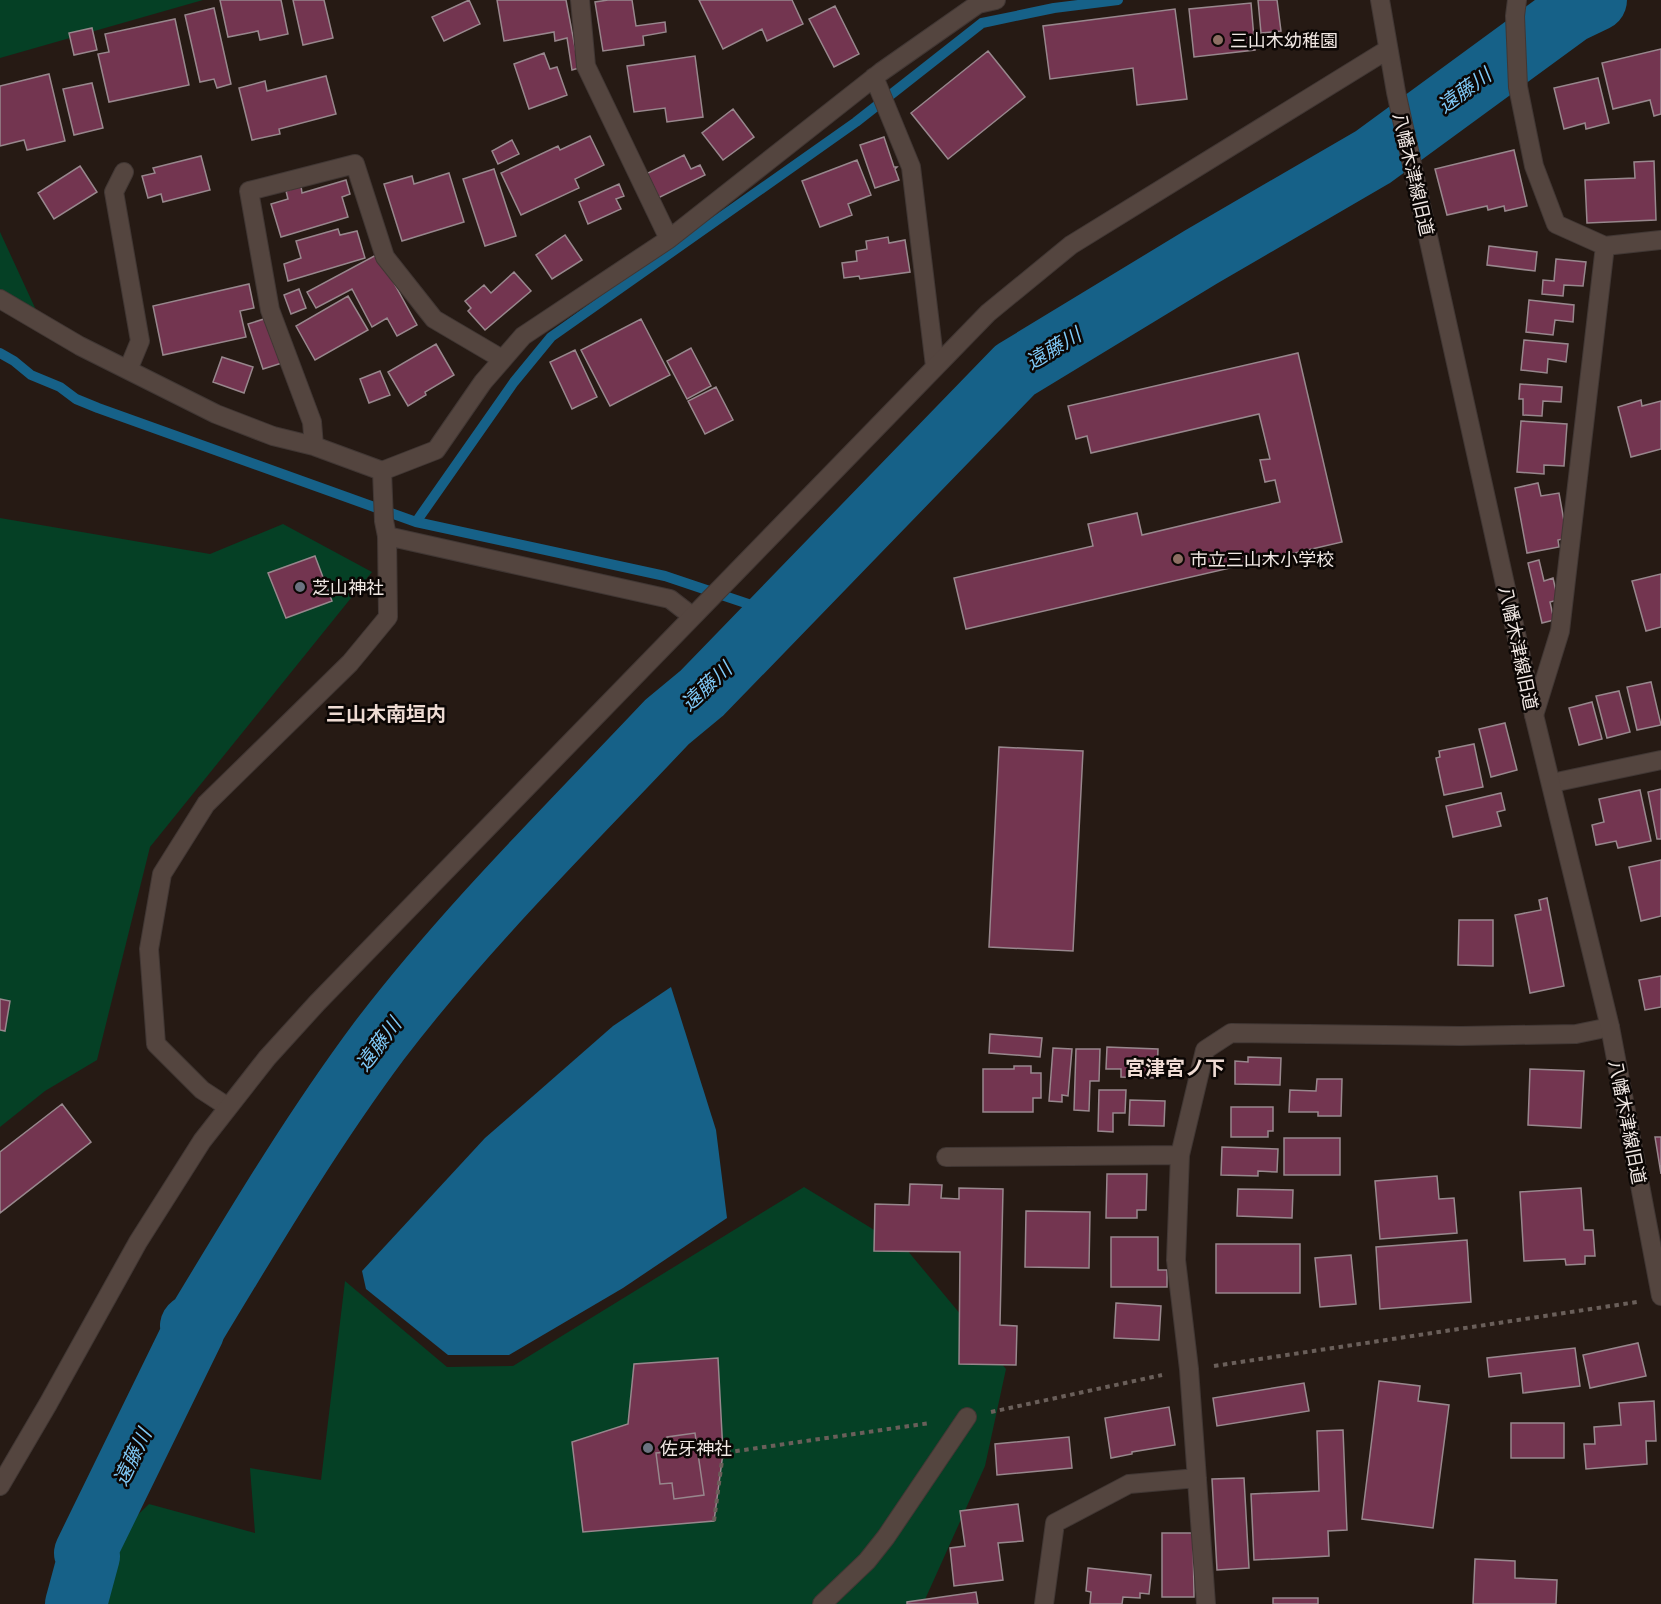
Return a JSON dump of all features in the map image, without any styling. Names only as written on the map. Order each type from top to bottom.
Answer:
[{"type":"street","points":[[580,0],[586,66],[669,239]]},
{"type":"street","points":[[382,478],[436,450],[483,382],[523,336],[669,239],[874,77],[978,4],[996,0]]},
{"type":"street","name":"八幡木津線旧道","points":[[1380,0],[1396,92],[1534,715],[1611,1027],[1661,1296]]},
{"type":"street","points":[[1516,8],[1518,87],[1534,166],[1556,224],[1605,246],[1661,240]]},
{"type":"street","points":[[0,1486],[138,1242],[202,1141],[267,1058],[317,1003],[988,313],[1071,245],[1387,50]]},
{"type":"street","points":[[874,77],[911,167],[935,366]]},
{"type":"street","points":[[314,446],[312,422],[270,310],[249,191],[355,164],[385,257],[434,319],[502,359]]},
{"type":"street","points":[[124,172],[114,192],[140,341],[128,370]]},
{"type":"street","points":[[1534,715],[1560,631],[1605,246]]},
{"type":"street","points":[[0,299],[80,346],[216,414],[273,436],[314,446],[382,478]]},
{"type":"street","points":[[228,1107],[202,1090],[156,1044],[149,950],[162,874],[206,804],[350,663],[388,617],[382,478]]},
{"type":"street","points":[[386,529],[670,599],[692,616]]},
{"type":"street","points":[[1551,783],[1661,760]]},
{"type":"street","points":[[1206,1604],[1189,1369],[1176,1260],[1180,1155],[1205,1050],[1231,1033],[1461,1036],[1576,1034],[1611,1027]]},
{"type":"street","points":[[946,1157],[1180,1155]]},
{"type":"street","points":[[822,1604],[867,1561],[886,1537],[968,1418]]},
{"type":"street","points":[[1044,1604],[1055,1523],[1129,1484],[1197,1478]]},
{"type":"path","points":[[714,1521],[723,1453],[968,1418],[1189,1369],[1637,1302]]},
{"type":"green space","points":[[0,0],[203,0],[0,58]]},
{"type":"green space","points":[[0,232],[42,323],[0,294]]},
{"type":"green space","points":[[0,518],[210,554],[283,524],[372,572],[150,847],[97,1060],[45,1091],[0,1127]]},
{"type":"green space","points":[[804,1187],[907,1250],[1006,1369],[985,1466],[923,1604],[91,1604],[107,1545],[149,1504],[255,1533],[250,1468],[321,1480],[345,1281],[447,1367],[513,1366]]},
{"type":"water","points":[[671,987],[716,1130],[727,1218],[623,1288],[509,1355],[448,1355],[366,1289],[362,1271],[485,1138],[613,1026]]},
{"type":"building","points":[[220,0],[281,0],[288,34],[260,40],[258,31],[228,37]]},
{"type":"building","points":[[293,0],[324,0],[333,38],[303,45]]},
{"type":"building","points":[[469,0],[480,24],[444,41],[432,17]]},
{"type":"building","points":[[497,0],[566,0],[579,68],[572,70],[567,38],[555,41],[554,32],[504,41]]},
{"type":"building","points":[[632,0],[636,26],[665,22],[666,32],[643,36],[644,45],[603,51],[595,2]]},
{"type":"building","points":[[699,0],[792,0],[803,24],[767,41],[762,29],[723,49]]},
{"type":"building","points":[[1258,0],[1277,0],[1281,31],[1261,33]]},
{"type":"building","points":[[1251,3],[1255,50],[1194,57],[1189,9]]},
{"type":"building","points":[[835,6],[859,54],[834,67],[809,19]]},
{"type":"building","points":[[214,8],[231,84],[217,88],[214,79],[200,82],[185,15]]},
{"type":"building","points":[[1175,9],[1187,99],[1137,105],[1133,68],[1050,79],[1043,26]]},
{"type":"building","points":[[175,19],[189,85],[109,102],[98,54],[109,52],[105,34]]},
{"type":"building","points":[[92,28],[97,50],[74,55],[69,33]]},
{"type":"building","points":[[1661,49],[1661,114],[1654,116],[1650,100],[1613,109],[1602,63]]},
{"type":"building","points":[[988,51],[1025,97],[948,159],[911,113]]},
{"type":"building","points":[[544,53],[550,69],[557,67],[567,95],[529,109],[514,64]]},
{"type":"building","points":[[695,56],[703,117],[667,122],[665,108],[634,112],[627,66]]},
{"type":"building","points":[[49,74],[65,141],[27,150],[24,140],[0,146],[0,86]]},
{"type":"building","points":[[326,76],[336,114],[279,129],[280,134],[252,140],[239,88],[265,81],[267,91]]},
{"type":"building","points":[[1598,78],[1609,123],[1586,129],[1585,123],[1564,129],[1554,88]]},
{"type":"building","points":[[92,83],[103,128],[74,135],[63,89]]},
{"type":"building","points":[[733,109],[754,137],[723,160],[702,133]]},
{"type":"building","points":[[590,136],[604,165],[575,179],[579,188],[521,215],[501,173],[558,146],[560,150]]},
{"type":"building","points":[[884,137],[894,167],[897,167],[895,169],[899,180],[875,188],[860,145]]},
{"type":"building","points":[[512,140],[519,154],[498,164],[492,151]]},
{"type":"building","points":[[1514,150],[1527,206],[1505,211],[1504,206],[1488,210],[1487,206],[1447,215],[1435,169]]},
{"type":"building","points":[[684,155],[691,169],[700,165],[705,175],[656,199],[644,175]]},
{"type":"building","points":[[201,156],[210,190],[163,202],[161,194],[148,198],[142,176],[155,173],[153,168]]},
{"type":"building","points":[[857,160],[871,195],[848,204],[852,215],[820,227],[802,181]]},
{"type":"building","points":[[1654,161],[1656,220],[1587,223],[1585,180],[1635,178],[1634,162]]},
{"type":"building","points":[[80,166],[97,192],[54,219],[38,193]]},
{"type":"building","points":[[494,169],[516,236],[485,246],[463,179]]},
{"type":"building","points":[[449,173],[464,222],[402,241],[384,184],[412,176],[414,184]]},
{"type":"building","points":[[346,180],[350,194],[342,197],[348,217],[281,237],[271,204],[288,199],[286,191],[301,186],[302,193]]},
{"type":"building","points":[[619,184],[624,196],[616,199],[621,209],[588,224],[579,202]]},
{"type":"building","points":[[338,229],[340,235],[357,231],[365,258],[288,281],[284,264],[301,258],[296,241]]},
{"type":"building","points":[[565,235],[582,260],[552,279],[536,255]]},
{"type":"building","points":[[888,237],[889,243],[905,240],[910,272],[860,279],[859,276],[844,278],[842,263],[857,261],[856,251],[867,249],[866,241]]},
{"type":"building","points":[[1489,246],[1537,252],[1535,271],[1487,265]]},
{"type":"building","points":[[378,254],[417,325],[397,336],[387,318],[372,327],[352,289],[316,308],[307,292]]},
{"type":"building","points":[[1556,259],[1586,262],[1583,286],[1564,285],[1563,296],[1542,294],[1543,280],[1554,281]]},
{"type":"building","points":[[514,272],[531,291],[485,330],[468,311],[471,308],[465,301],[484,285],[491,293]]},
{"type":"building","points":[[249,284],[254,308],[240,311],[246,337],[163,355],[153,306]]},
{"type":"building","points":[[299,289],[306,308],[291,314],[284,295]]},
{"type":"building","points":[[348,296],[368,330],[315,360],[296,326]]},
{"type":"building","points":[[1529,300],[1574,305],[1573,322],[1555,320],[1553,335],[1526,332]]},
{"type":"building","points":[[267,318],[282,363],[263,369],[248,324]]},
{"type":"building","points":[[641,319],[670,375],[610,406],[581,350]]},
{"type":"building","points":[[1524,340],[1568,344],[1566,362],[1548,359],[1547,373],[1521,370]]},
{"type":"building","points":[[436,344],[454,375],[425,392],[426,395],[408,406],[388,372]]},
{"type":"building","points":[[691,348],[711,386],[687,399],[667,361]]},
{"type":"building","points":[[575,350],[597,397],[572,409],[550,362]]},
{"type":"building","points":[[1298,353],[1342,542],[966,629],[954,578],[1093,546],[1088,524],[1137,513],[1142,535],[1280,502],[1275,480],[1265,482],[1260,460],[1270,459],[1259,414],[1091,453],[1087,436],[1076,439],[1068,406]]},
{"type":"building","points":[[222,357],[253,367],[244,393],[213,382]]},
{"type":"building","points":[[380,371],[390,395],[369,403],[360,379]]},
{"type":"building","points":[[1520,384],[1562,387],[1561,402],[1543,401],[1542,416],[1523,415],[1523,399],[1519,399]]},
{"type":"building","points":[[716,387],[733,420],[705,434],[688,401]]},
{"type":"building","points":[[1641,400],[1642,406],[1661,401],[1661,449],[1631,457],[1618,407]]},
{"type":"building","points":[[1521,421],[1567,424],[1564,466],[1544,465],[1544,474],[1517,472]]},
{"type":"building","points":[[1538,483],[1541,496],[1559,493],[1567,538],[1558,540],[1559,547],[1527,553],[1515,488]]},
{"type":"building","name":"芝山神社","points":[[315,556],[332,601],[286,618],[268,573]]},
{"type":"building","points":[[1539,560],[1544,581],[1553,578],[1558,600],[1550,602],[1554,620],[1542,623],[1528,563]]},
{"type":"building","points":[[1661,574],[1661,627],[1646,631],[1632,581]]},
{"type":"building","points":[[1651,682],[1661,725],[1637,730],[1627,687]]},
{"type":"building","points":[[1619,691],[1630,732],[1607,738],[1596,696]]},
{"type":"building","points":[[1592,702],[1602,739],[1579,745],[1569,708]]},
{"type":"building","points":[[1505,723],[1517,770],[1491,777],[1479,729]]},
{"type":"building","points":[[1474,744],[1483,787],[1444,795],[1436,758],[1440,757],[1439,751]]},
{"type":"building","points":[[999,747],[1083,751],[1073,951],[989,947]]},
{"type":"building","points":[[1661,789],[1661,839],[1657,839],[1648,792]]},
{"type":"building","points":[[1640,790],[1651,841],[1618,848],[1616,841],[1596,845],[1592,825],[1604,822],[1599,799]]},
{"type":"building","points":[[1501,793],[1505,810],[1497,812],[1501,826],[1453,837],[1446,806]]},
{"type":"building","points":[[1661,860],[1661,916],[1641,921],[1629,867]]},
{"type":"building","points":[[1547,898],[1564,986],[1530,993],[1515,915],[1541,910],[1539,900]]},
{"type":"building","points":[[1459,920],[1493,920],[1493,966],[1458,965]]},
{"type":"building","points":[[1661,976],[1661,1007],[1645,1010],[1639,980]]},
{"type":"building","points":[[0,999],[10,1001],[5,1031],[0,1030]]},
{"type":"building","points":[[990,1034],[1042,1038],[1040,1057],[989,1053]]},
{"type":"building","points":[[1107,1047],[1158,1049],[1157,1078],[1121,1077],[1121,1069],[1106,1069]]},
{"type":"building","points":[[1053,1048],[1072,1049],[1068,1096],[1062,1095],[1062,1102],[1049,1101]]},
{"type":"building","points":[[1076,1049],[1100,1049],[1099,1081],[1090,1081],[1089,1111],[1074,1110]]},
{"type":"building","points":[[1248,1057],[1281,1058],[1280,1085],[1235,1084],[1235,1061],[1248,1062]]},
{"type":"building","points":[[1014,1066],[1031,1066],[1031,1073],[1041,1073],[1041,1098],[1033,1098],[1033,1112],[983,1112],[983,1069],[1014,1069]]},
{"type":"building","points":[[1530,1069],[1584,1071],[1581,1128],[1528,1125]]},
{"type":"building","points":[[1317,1079],[1342,1079],[1341,1116],[1318,1116],[1318,1112],[1289,1112],[1290,1090],[1316,1091]]},
{"type":"building","points":[[1099,1090],[1126,1090],[1125,1113],[1113,1113],[1113,1132],[1098,1131]]},
{"type":"building","points":[[1130,1100],[1165,1101],[1164,1126],[1129,1125]]},
{"type":"building","points":[[62,1104],[91,1142],[0,1213],[0,1152]]},
{"type":"building","points":[[1231,1107],[1273,1107],[1273,1131],[1268,1131],[1268,1137],[1231,1137]]},
{"type":"building","points":[[1655,1137],[1661,1137],[1661,1174]]},
{"type":"building","points":[[1284,1138],[1340,1138],[1340,1175],[1284,1175]]},
{"type":"building","points":[[1222,1147],[1278,1149],[1277,1172],[1258,1171],[1258,1176],[1221,1175]]},
{"type":"building","points":[[1107,1174],[1147,1174],[1146,1210],[1137,1210],[1137,1218],[1106,1218]]},
{"type":"building","points":[[1437,1176],[1439,1199],[1454,1198],[1457,1233],[1380,1239],[1375,1181]]},
{"type":"building","points":[[910,1184],[942,1185],[941,1198],[959,1199],[959,1188],[1003,1189],[1000,1325],[1017,1326],[1016,1365],[959,1364],[960,1252],[874,1251],[875,1204],[909,1205]]},
{"type":"building","points":[[1581,1188],[1584,1230],[1593,1230],[1595,1256],[1585,1256],[1585,1264],[1566,1265],[1565,1259],[1524,1261],[1520,1192]]},
{"type":"building","points":[[1238,1189],[1293,1190],[1292,1218],[1237,1216]]},
{"type":"building","points":[[1026,1211],[1090,1212],[1089,1268],[1025,1267]]},
{"type":"building","points":[[1111,1237],[1158,1237],[1158,1270],[1167,1270],[1167,1287],[1111,1287]]},
{"type":"building","points":[[1467,1240],[1471,1302],[1380,1309],[1376,1247]]},
{"type":"building","points":[[1216,1244],[1300,1244],[1300,1293],[1216,1293]]},
{"type":"building","points":[[1351,1255],[1356,1304],[1320,1307],[1315,1258]]},
{"type":"building","points":[[1116,1303],[1161,1306],[1159,1340],[1114,1338]]},
{"type":"building","points":[[1638,1343],[1646,1376],[1590,1388],[1583,1355]]},
{"type":"building","points":[[1575,1348],[1580,1386],[1523,1393],[1521,1373],[1489,1377],[1487,1358]]},
{"type":"building","name":"佐牙神社","points":[[718,1358],[723,1453],[714,1521],[583,1532],[572,1442],[628,1424],[634,1364]]},
{"type":"building","points":[[1379,1381],[1420,1386],[1418,1401],[1449,1405],[1433,1528],[1362,1519]]},
{"type":"building","points":[[1304,1383],[1309,1411],[1217,1426],[1213,1398]]},
{"type":"building","points":[[1654,1401],[1656,1441],[1646,1441],[1647,1464],[1586,1469],[1584,1444],[1595,1444],[1594,1427],[1621,1425],[1619,1403]]},
{"type":"building","points":[[1169,1407],[1175,1445],[1111,1458],[1105,1418]]},
{"type":"building","points":[[1511,1423],[1564,1423],[1564,1458],[1511,1458]]},
{"type":"building","points":[[1343,1430],[1347,1530],[1328,1531],[1329,1556],[1254,1560],[1251,1494],[1319,1491],[1317,1431]]},
{"type":"building","points":[[695,1433],[704,1495],[674,1499],[672,1483],[660,1484],[656,1453],[668,1452],[667,1437]]},
{"type":"building","points":[[1069,1437],[1072,1468],[997,1475],[995,1444]]},
{"type":"building","points":[[1244,1478],[1249,1568],[1217,1570],[1212,1479]]},
{"type":"building","points":[[1018,1504],[1023,1541],[998,1543],[1003,1580],[954,1586],[950,1548],[965,1546],[960,1511]]},
{"type":"building","points":[[1162,1533],[1193,1533],[1194,1597],[1162,1597]]},
{"type":"building","points":[[1475,1559],[1515,1561],[1515,1578],[1557,1580],[1556,1604],[1473,1604]]},
{"type":"building","points":[[1088,1568],[1151,1575],[1149,1594],[1140,1593],[1140,1598],[1123,1597],[1122,1604],[1090,1604],[1091,1592],[1086,1591]]},
{"type":"building","points":[[976,1592],[978,1604],[907,1604],[907,1602]]},
{"type":"building","points":[[1273,1598],[1318,1598],[1318,1604],[1273,1604]]},
{"type":"waterway","points":[[416,522],[514,382],[551,337],[856,122],[982,23],[1054,8],[1118,0]]},
{"type":"waterway","name":"遠藤川","points":[[76,1604],[89,1556],[85,1553],[194,1330],[191,1326],[197,1323],[307,1144],[379,1041],[447,958],[556,839],[667,722],[702,693],[1015,370],[1201,257],[1373,157],[1571,12],[1596,0]]},
{"type":"waterway","points":[[0,353],[31,375],[60,387],[76,399],[98,408],[416,522],[665,576],[778,614]]},
{"type":"place","name":"三山木幼稚園","points":[[1218,40]]},
{"type":"place","name":"市立三山木小学校","points":[[1178,559]]},
{"type":"place","name":"芝山神社","points":[[300,587]]},
{"type":"place","name":"佐牙神社","points":[[648,1448]]},
{"type":"district","name":"三山木南垣内","points":[[386,713]]},
{"type":"district","name":"宮津宮ノ下","points":[[1175,1067]]}]
